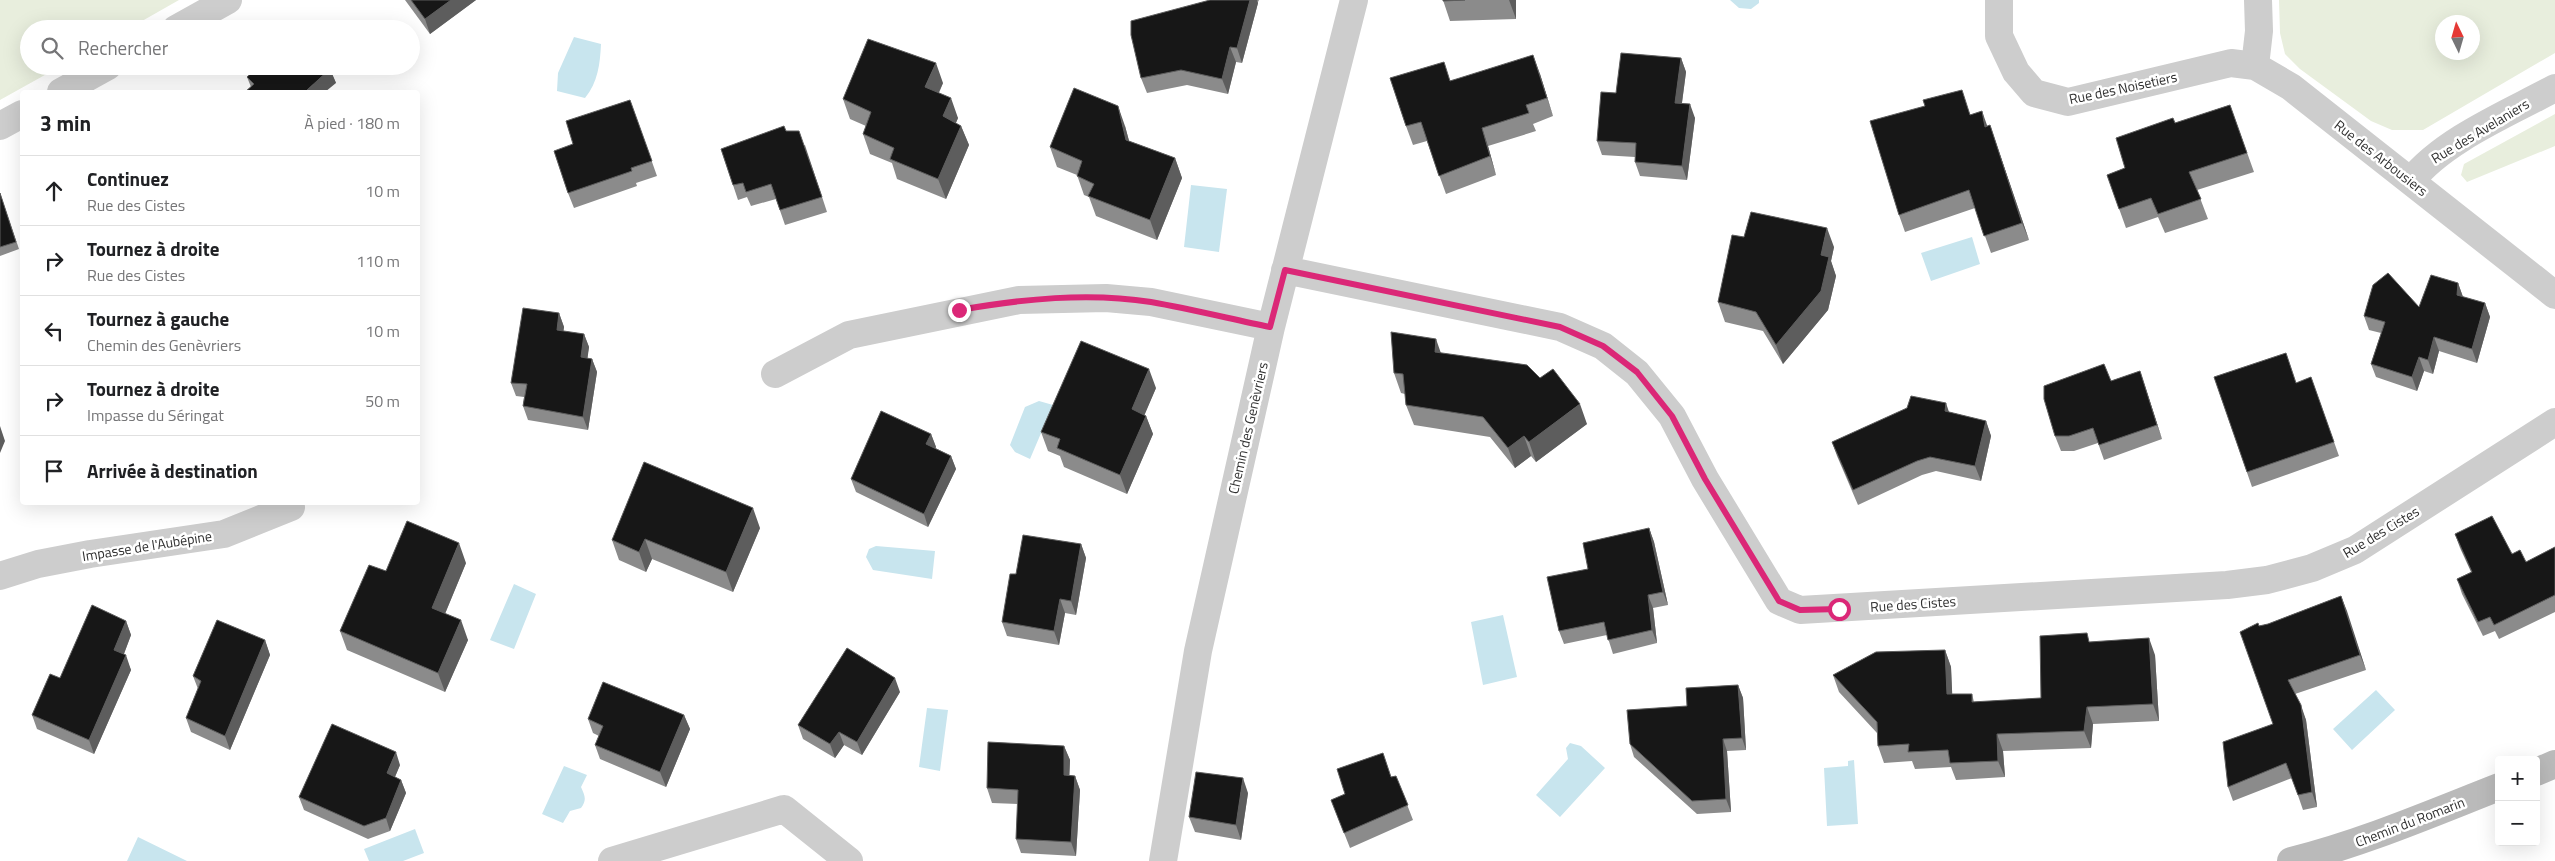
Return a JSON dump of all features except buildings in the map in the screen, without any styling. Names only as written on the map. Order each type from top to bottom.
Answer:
[{"type":"street","points":[[192,20],[228,0]]},
{"type":"street","name":"Chemin des Genèvriers","points":[[1163,861],[1198,651],[1270,327],[1354,0]]},
{"type":"street","name":"Rue des Noisetiers","points":[[1999,0],[1999,36],[2016,72],[2034,93],[2068,102],[2231,63],[2255,66]]},
{"type":"street","points":[[2255,66],[2259,31],[2258,0]]},
{"type":"street","name":"Rue des Arbousiers","points":[[2255,66],[2291,87],[2555,295]]},
{"type":"street","points":[[65,90],[92,75]]},
{"type":"street","name":"Rue des Avelaniers","points":[[2411,181],[2424,164],[2445,148],[2555,88]]},
{"type":"street","points":[[0,126],[20,115]]},
{"type":"street","name":"Rue des Cistes","points":[[1285,270],[1560,327],[1603,346],[1637,372],[1672,416],[1705,479],[1779,601],[1800,610],[2227,585],[2268,580],[2312,568],[2355,550],[2555,422]]},
{"type":"street","points":[[775,374],[849,335],[1019,300],[1106,298],[1151,302],[1270,327]]},
{"type":"street","name":"Impasse de l'Aubépine","points":[[0,576],[38,564],[224,534],[291,507]]},
{"type":"street","points":[[2540,770],[2555,764]]},
{"type":"street","name":"Chemin du Romarin","points":[[2291,861],[2328,852],[2378,835],[2495,789]]},
{"type":"street","points":[[612,861],[784,809],[849,861]]},
{"type":"green space","points":[[0,0],[179,0],[144,20],[20,20],[20,75],[45,75],[0,100]]},
{"type":"green space","points":[[2279,0],[2555,0],[2555,53],[2423,130],[2392,130],[2371,121],[2300,69],[2285,54],[2280,33]]},
{"type":"green space","points":[[2555,114],[2555,146],[2467,182],[2461,175],[2464,164]]},
{"type":"water","points":[[1730,0],[1759,0],[1759,3],[1751,9],[1739,8]]},
{"type":"water","points":[[574,37],[601,44],[598,72],[593,86],[585,98],[557,91],[558,73]]},
{"type":"water","points":[[1191,185],[1227,189],[1219,252],[1184,247]]},
{"type":"water","points":[[1972,237],[1980,264],[1931,281],[1921,253]]},
{"type":"water","points":[[1039,401],[1053,405],[1030,459],[1015,452],[1010,445],[1025,407]]},
{"type":"water","points":[[876,546],[935,551],[932,579],[873,570],[866,557],[869,549]]},
{"type":"water","points":[[514,584],[536,594],[514,649],[490,640]]},
{"type":"water","points":[[1503,615],[1517,677],[1483,685],[1471,622]]},
{"type":"water","points":[[2376,690],[2395,710],[2352,750],[2333,729]]},
{"type":"water","points":[[927,708],[948,710],[940,771],[919,767]]},
{"type":"water","points":[[1570,743],[1581,746],[1605,768],[1560,817],[1536,795],[1568,759],[1566,748]]},
{"type":"water","points":[[1854,760],[1858,824],[1827,826],[1824,768],[1848,766],[1848,761]]},
{"type":"water","points":[[564,766],[587,775],[581,787],[585,798],[583,805],[581,808],[570,811],[563,823],[542,814]]},
{"type":"water","points":[[415,829],[424,853],[403,861],[369,861],[364,849]]},
{"type":"water","points":[[138,837],[187,861],[127,861]]},
{"type":"route","points":[[959,310],[1019,300],[1106,298],[1151,302],[1270,327],[1285,270],[1560,327],[1603,346],[1637,372],[1672,416],[1705,479],[1779,601],[1800,610],[1839,609]]}]
